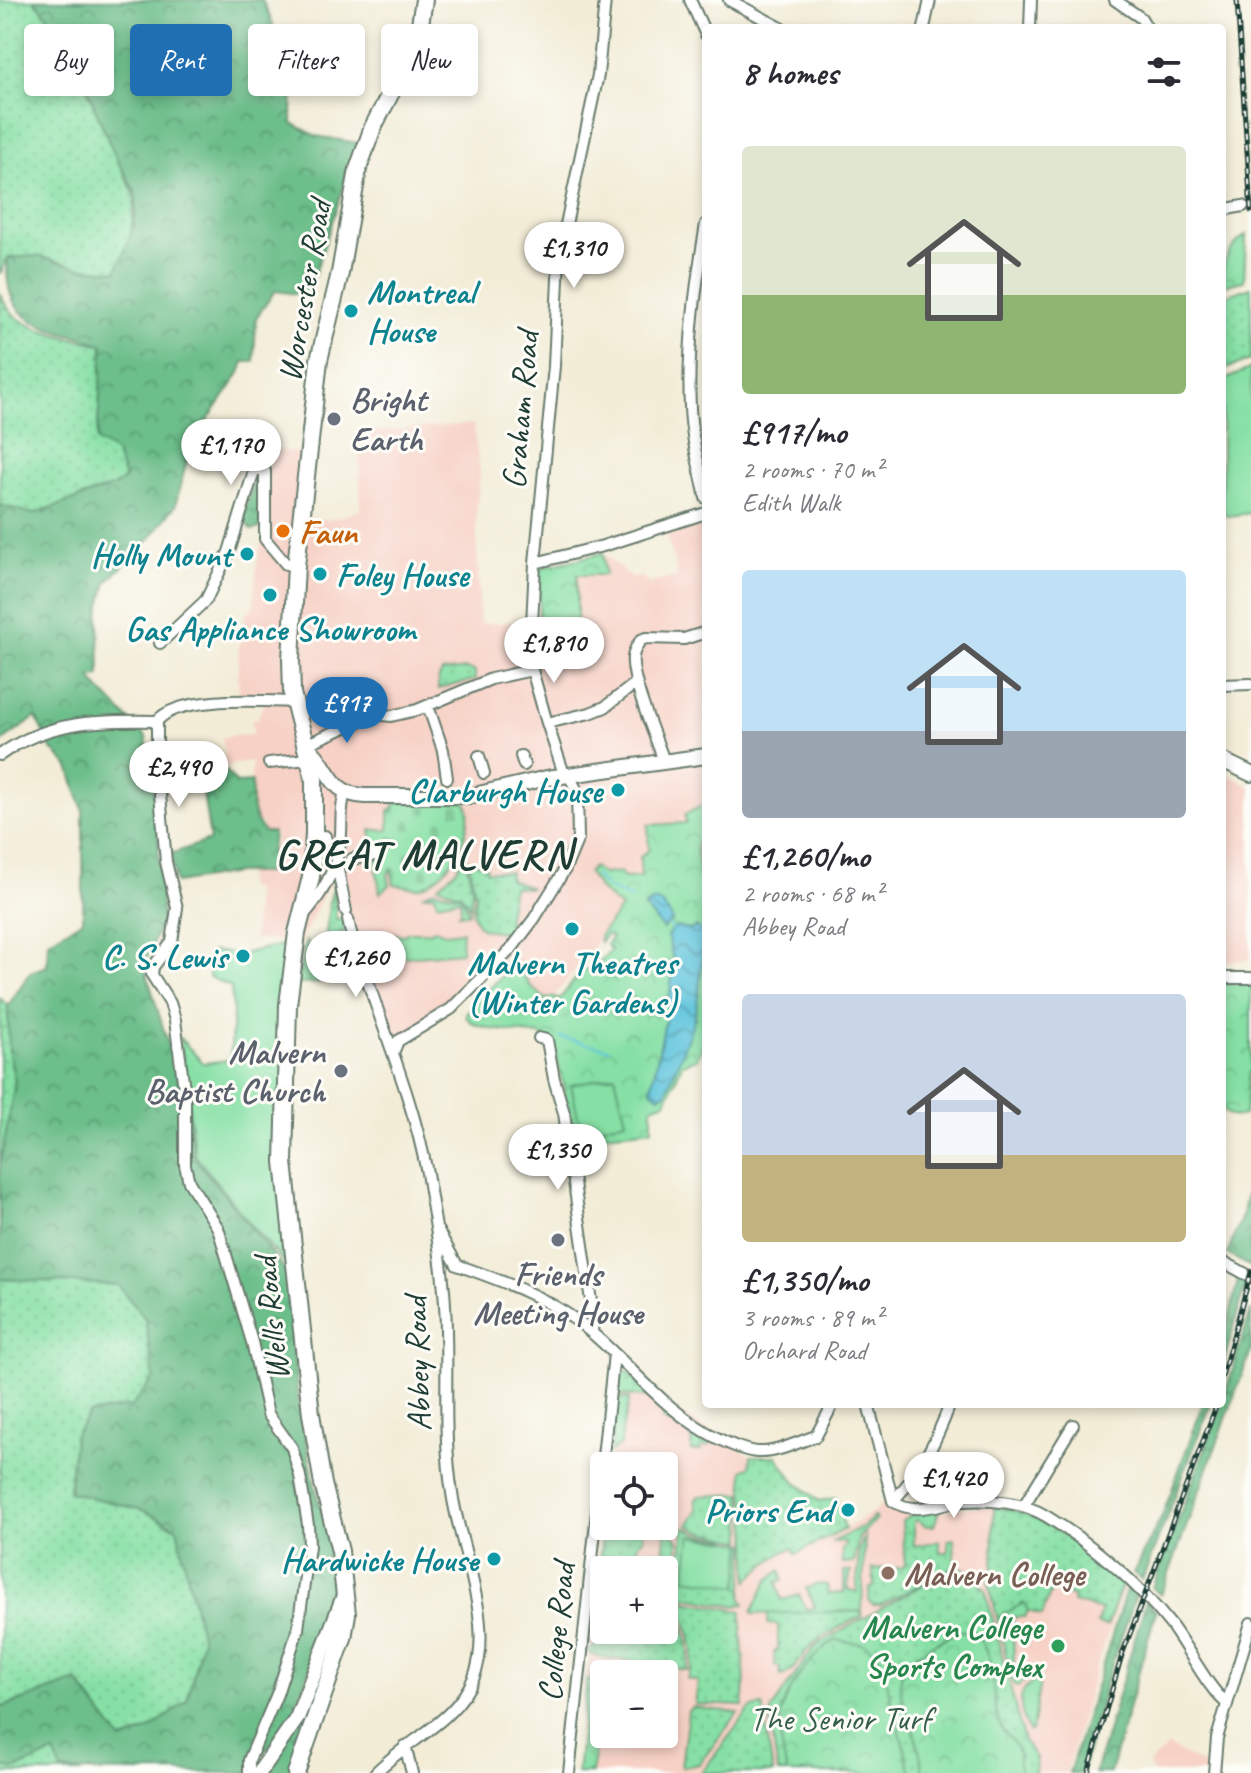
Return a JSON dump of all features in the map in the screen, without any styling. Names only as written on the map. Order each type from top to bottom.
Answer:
[{"type":"highway","name":"Worcester Road","points":[[300,919],[314,848],[314,788],[293,702],[291,660],[296,566],[319,360],[342,261],[358,169],[373,127],[411,54],[424,0]]},
{"type":"highway","name":"Wells Road","points":[[296,1773],[343,1638],[347,1614],[340,1551],[312,1426],[284,1162],[288,1005],[300,919]]},
{"type":"main road","points":[[307,752],[313,751],[333,782],[345,793],[357,796],[448,788],[469,796],[525,769],[565,775],[702,756]]},
{"type":"main road","points":[[1226,762],[1251,774]]},
{"type":"main road","points":[[259,1773],[297,1718],[345,1593]]},
{"type":"street","name":"Graham Road","points":[[393,1053],[398,1041],[451,1009],[512,948],[540,909],[571,857],[578,838],[577,791],[565,775],[547,723],[532,670],[531,645],[535,563],[550,429],[559,257],[598,75],[605,0]]},
{"type":"street","points":[[690,0],[702,26]]},
{"type":"street","points":[[729,0],[774,24]]},
{"type":"street","points":[[925,24],[930,0]]},
{"type":"street","points":[[1030,24],[1031,0]]},
{"type":"street","points":[[1115,0],[1145,24]]},
{"type":"street","points":[[1226,209],[1243,206]]},
{"type":"street","points":[[702,254],[693,322],[690,410],[702,476]]},
{"type":"street","points":[[160,643],[206,600],[229,552],[254,471],[265,471],[265,539],[286,564],[296,566]]},
{"type":"street","points":[[535,563],[591,550],[702,514]]},
{"type":"street","points":[[531,645],[572,627]]},
{"type":"street","points":[[664,761],[636,683],[633,657],[641,640],[690,638],[702,634]]},
{"type":"street","points":[[269,763],[307,752],[375,714],[391,716],[428,706],[491,679],[532,670]]},
{"type":"street","points":[[547,723],[605,707],[636,683]]},
{"type":"street","points":[[1226,685],[1251,684]]},
{"type":"street","points":[[0,755],[21,739],[74,724],[113,720],[154,721],[165,713],[203,704],[249,700],[293,702]]},
{"type":"street","points":[[428,706],[443,750],[448,788]]},
{"type":"street","points":[[154,721],[166,862],[177,908],[172,942],[153,967],[152,975],[170,1003],[175,1020],[185,1096],[185,1165],[189,1182],[218,1228],[252,1342],[268,1414],[292,1448],[308,1525],[309,1546],[298,1629],[277,1694],[249,1760],[249,1773]]},
{"type":"street","points":[[479,756],[484,773]]},
{"type":"street","name":"Abbey Road","points":[[345,793],[331,847],[351,934],[420,1140],[445,1302],[447,1455],[459,1531],[479,1615],[479,1659],[473,1680],[444,1719],[405,1746],[375,1773]]},
{"type":"street","name":"Wells Road","points":[[300,919],[316,902],[331,847]]},
{"type":"street","points":[[352,859],[376,855]]},
{"type":"street","points":[[1226,978],[1251,978]]},
{"type":"street","points":[[539,1038],[547,1040],[564,1113],[593,1315],[592,1333]]},
{"type":"street","points":[[435,1226],[457,1265],[524,1292],[576,1321],[674,1412],[691,1425],[731,1445],[757,1452],[774,1450],[816,1436],[831,1408]]},
{"type":"street","points":[[1226,1263],[1251,1277]]},
{"type":"street","name":"College Road","points":[[569,1773],[614,1354]]},
{"type":"street","points":[[869,1408],[893,1501],[902,1507],[914,1509],[982,1500],[1043,1514],[1149,1598],[1185,1643],[1217,1695],[1227,1703]]},
{"type":"street","points":[[893,1501],[917,1475],[940,1432],[949,1408]]},
{"type":"street","points":[[1023,1507],[1073,1425]]},
{"type":"street","points":[[1214,1773],[1217,1738],[1251,1623]]},
{"type":"street","points":[[405,1746],[412,1773]]},
{"type":"shaded area","name":"GREAT MALVERN","points":[[473,424],[480,472],[476,515],[480,624],[537,620],[540,569],[603,553],[632,578],[643,577],[648,584],[678,576],[666,533],[702,524],[702,875],[697,876],[648,827],[648,846],[652,846],[642,878],[633,880],[621,877],[624,907],[549,1003],[496,961],[455,1002],[417,1028],[394,1037],[387,1036],[360,966],[339,872],[333,874],[300,943],[254,939],[255,891],[246,886],[247,872],[267,873],[270,847],[274,847],[276,834],[262,833],[262,823],[255,824],[249,802],[252,761],[226,766],[222,737],[254,733],[251,719],[258,719],[265,700],[247,698],[239,691],[238,669],[239,643],[246,613],[253,608],[272,449],[304,454],[296,515],[329,520],[361,510],[359,433]]},
{"type":"shaded area","points":[[1226,773],[1251,787],[1249,960],[1226,961]]},
{"type":"shaded area","name":"Malvern College","points":[[625,1371],[653,1397],[751,1456],[776,1456],[792,1478],[819,1501],[836,1498],[845,1529],[877,1509],[881,1503],[890,1511],[912,1515],[983,1506],[1006,1508],[1037,1517],[1069,1539],[1125,1584],[1094,1674],[1066,1773],[577,1773],[591,1644],[678,1644],[678,1556],[600,1556],[602,1540],[678,1540],[678,1452],[612,1452],[620,1374]]},
{"type":"shaded area","points":[[1168,1746],[1209,1768],[1208,1773],[1153,1773],[1149,1764]]},
{"type":"green space","points":[[0,0],[34,0],[53,24],[24,24],[24,96],[90,96],[135,196],[130,244],[116,271],[81,268],[37,256],[8,258],[0,274]]},
{"type":"green space","points":[[34,0],[262,0],[273,24],[248,24],[248,96],[292,96],[292,123],[316,136],[358,143],[307,298],[275,291],[256,318],[254,362],[244,362],[240,373],[191,445],[175,506],[147,542],[107,582],[99,613],[100,676],[91,677],[146,737],[157,814],[162,920],[144,965],[186,1103],[194,1157],[287,1272],[298,1400],[316,1490],[339,1576],[325,1626],[293,1713],[249,1773],[62,1771],[54,1753],[16,1769],[0,1767],[0,1708],[77,1681],[122,1741],[149,1730],[187,1701],[202,1640],[177,1528],[143,1510],[69,1492],[74,1436],[89,1414],[132,1406],[154,1378],[145,1318],[118,1285],[0,1279],[0,1166],[15,1082],[9,1052],[8,1006],[30,972],[47,966],[48,941],[83,920],[83,810],[69,767],[49,746],[36,717],[0,743],[0,505],[34,514],[114,486],[125,478],[115,452],[97,441],[103,345],[51,329],[23,314],[13,301],[8,283],[8,258],[38,256],[81,268],[116,271],[131,234],[136,204],[133,189],[113,151],[91,96],[114,96],[114,24],[53,24]]},
{"type":"green space","points":[[1246,235],[1244,281],[1226,285],[1226,260],[1234,246]]},
{"type":"green space","points":[[1251,287],[1251,360],[1226,369],[1226,296]]},
{"type":"green space","points":[[0,292],[6,306],[28,324],[58,335],[103,345],[97,441],[115,452],[125,478],[114,486],[33,514],[0,505]]},
{"type":"green space","points":[[1251,368],[1251,513],[1228,516],[1226,515],[1226,379]]},
{"type":"green space","points":[[256,474],[264,474],[260,528],[252,530],[242,519]]},
{"type":"green space","points":[[603,553],[605,575],[577,575],[577,632],[538,646],[540,568]]},
{"type":"green space","points":[[475,671],[475,680],[438,689],[442,672]]},
{"type":"green space","points":[[218,761],[236,783],[252,782],[256,821],[264,832],[273,832],[269,873],[236,873],[176,883],[171,854],[210,840],[200,773]]},
{"type":"green space","points":[[396,802],[466,802],[467,826],[458,852],[441,875],[420,887],[410,887],[394,884],[391,869],[388,874],[390,885],[380,893],[371,830],[389,830],[389,811]]},
{"type":"green space","points":[[702,806],[702,838],[696,845],[702,879],[702,1047],[697,1059],[682,1064],[666,1102],[652,1107],[652,1129],[576,1137],[554,1047],[540,1035],[474,1024],[466,1013],[514,963],[528,971],[524,977],[528,984],[546,999],[553,997],[559,1000],[583,969],[593,971],[611,949],[606,945],[612,937],[607,934],[600,942],[599,936],[621,908],[601,891],[588,873],[593,867],[603,874],[620,872],[624,878],[641,877],[640,857],[649,850],[648,825],[686,823],[685,814]]},
{"type":"green space","points":[[465,856],[472,887],[471,908],[462,895],[438,886],[455,871]]},
{"type":"green space","points":[[469,860],[486,866],[487,871],[510,872],[509,879],[531,888],[513,887],[507,923],[521,923],[536,900],[540,899],[515,934],[483,929],[477,924],[473,915],[475,896]]},
{"type":"green space","points":[[335,882],[336,919],[344,919],[344,933],[340,934],[338,961],[332,963],[324,955],[329,903]]},
{"type":"green space","points":[[434,890],[461,896],[470,913],[458,914],[461,911],[460,899],[437,903],[435,894],[422,895]]},
{"type":"green space","points":[[435,929],[445,933],[462,931],[461,952],[398,956],[401,945],[396,943],[395,934]]},
{"type":"green space","points":[[306,941],[311,950],[320,956],[318,983],[296,984]]},
{"type":"green space","points":[[290,943],[291,1269],[254,1229],[195,1155],[180,1038],[203,1063],[230,1060],[231,987],[209,977],[212,951],[241,954]]},
{"type":"green space","points":[[1226,984],[1251,984],[1251,1069],[1247,1101],[1244,1115],[1226,1112]]},
{"type":"green space","points":[[0,998],[8,1006],[9,1052],[15,1082],[0,1166]]},
{"type":"green space","points":[[615,1075],[626,1121],[581,1131],[571,1085]]},
{"type":"green space","points":[[1251,1173],[1251,1267],[1227,1254],[1243,1213]]},
{"type":"green space","points":[[1239,1275],[1247,1280],[1226,1354],[1226,1332]]},
{"type":"green space","points":[[0,1279],[118,1285],[145,1318],[154,1378],[132,1406],[89,1414],[74,1436],[69,1492],[143,1510],[177,1528],[202,1640],[187,1701],[149,1730],[122,1741],[77,1681],[0,1708]]},
{"type":"green space","points":[[1251,1310],[1251,1351],[1161,1595],[1152,1588],[1220,1408],[1226,1408],[1226,1391]]},
{"type":"green space","points":[[625,1371],[653,1397],[617,1395],[620,1374]]},
{"type":"green space","points":[[617,1398],[629,1399],[621,1444],[611,1452]]},
{"type":"green space","points":[[664,1406],[713,1441],[708,1447],[701,1446],[701,1451],[691,1451],[692,1434],[663,1420]]},
{"type":"green space","points":[[1202,1408],[1209,1408],[1142,1580],[1133,1573],[1163,1514]]},
{"type":"green space","points":[[751,1456],[776,1456],[792,1478],[819,1501],[836,1498],[845,1529],[796,1554],[792,1548],[786,1551],[768,1562],[748,1581],[743,1470],[750,1466]]},
{"type":"green space","points":[[742,1494],[743,1541],[699,1531],[688,1525],[698,1509],[695,1501],[698,1496]]},
{"type":"green space","points":[[994,1507],[1031,1516],[1047,1525],[1123,1582],[1107,1626],[1097,1624],[1101,1610],[1073,1602],[1074,1597],[1068,1595],[1068,1587],[1054,1582],[1042,1616],[1028,1611],[1024,1604],[997,1618],[987,1574],[993,1572]]},
{"type":"green space","points":[[939,1511],[934,1526],[926,1526],[917,1520],[914,1522],[914,1546],[939,1541],[940,1552],[948,1552],[948,1540],[954,1539],[955,1566],[881,1605],[873,1605],[869,1600],[869,1589],[874,1586],[873,1569],[901,1568],[905,1565],[902,1521],[912,1515]]},
{"type":"green space","points":[[874,1517],[876,1519],[859,1537],[854,1562],[842,1563],[845,1542],[832,1542],[864,1526]]},
{"type":"green space","points":[[685,1527],[698,1534],[730,1540],[691,1536],[738,1586],[743,1543],[746,1544],[742,1599],[745,1604],[734,1606],[679,1596]]},
{"type":"green space","points":[[865,1534],[862,1611],[753,1614],[768,1580],[781,1570],[783,1580],[777,1582],[782,1600],[799,1595],[807,1610],[815,1607],[806,1588],[827,1585],[828,1594],[844,1593],[844,1571],[851,1571],[847,1589],[857,1592],[859,1550]]},
{"type":"green space","points":[[691,1536],[743,1543],[738,1586],[685,1578]]},
{"type":"green space","points":[[602,1540],[643,1540],[638,1543],[637,1556],[600,1556]]},
{"type":"green space","points":[[665,1540],[678,1540],[677,1556],[663,1556]]},
{"type":"green space","points":[[963,1568],[980,1578],[981,1586],[985,1588],[1024,1741],[1036,1759],[1035,1773],[778,1773],[770,1718],[772,1709],[812,1650],[951,1569]]},
{"type":"green space","points":[[1127,1587],[1136,1595],[1107,1679],[1081,1773],[1069,1773]]},
{"type":"green space","points":[[679,1600],[742,1611],[743,1706],[695,1704],[698,1681],[687,1679],[692,1650]]},
{"type":"green space","points":[[1146,1601],[1156,1611],[1110,1773],[1095,1773]]},
{"type":"green space","points":[[1024,1603],[1028,1611],[1025,1617],[1013,1617],[1014,1668],[1031,1667],[1031,1674],[1018,1686],[1012,1680],[997,1618]]},
{"type":"green space","points":[[862,1611],[862,1616],[812,1645],[794,1668],[781,1676],[779,1666],[775,1666],[774,1652],[778,1650],[778,1625],[768,1624],[768,1613]]},
{"type":"green space","points":[[678,1612],[688,1643],[687,1670],[678,1669],[678,1660],[622,1660],[590,1655],[590,1650],[598,1644],[678,1644]]},
{"type":"green space","points":[[960,1631],[973,1631],[987,1652],[997,1715],[1001,1728],[1017,1749],[1019,1773],[923,1773],[901,1690],[902,1675],[910,1661]]},
{"type":"green space","name":"The Senior Turf","points":[[835,1640],[865,1644],[880,1658],[911,1773],[787,1773],[780,1728],[786,1699],[808,1665]]},
{"type":"green space","points":[[332,1648],[292,1773],[267,1773]]},
{"type":"green space","points":[[587,1680],[590,1681],[590,1748],[595,1748],[591,1773],[577,1773]]},
{"type":"green space","points":[[1035,1681],[1039,1683],[1039,1688],[1032,1731],[1029,1732],[1021,1697],[1028,1685]]},
{"type":"green space","points":[[763,1706],[773,1773],[701,1773],[751,1708]]},
{"type":"green space","points":[[692,1707],[738,1713],[699,1764],[681,1767],[688,1711]]},
{"type":"green space","points":[[54,1752],[80,1773],[0,1773],[0,1767],[16,1769]]},
{"type":"water","points":[[655,901],[662,904],[673,920],[663,929],[644,906]]},
{"type":"water","points":[[676,927],[689,930],[697,927],[702,931],[702,959],[695,1015],[689,1035],[666,1093],[659,1096],[651,1089],[674,962],[667,935]]},
{"type":"waterway","points":[[595,875],[607,888],[632,899]]},
{"type":"waterway","points":[[669,925],[673,930]]},
{"type":"waterway","points":[[560,1037],[610,1049]]},
{"type":"railway","points":[[1237,0],[1251,211]]},
{"type":"railway","points":[[1226,1362],[1251,1272]]},
{"type":"railway","points":[[1088,1773],[1122,1655],[1215,1408]]},
{"type":"place","name":"Montreal House","points":[[351,311]]},
{"type":"place","name":"Bright Earth","points":[[334,419]]},
{"type":"place","name":"Faun","points":[[283,531]]},
{"type":"place","name":"Holly Mount","points":[[247,554]]},
{"type":"place","name":"Foley House","points":[[320,574]]},
{"type":"place","name":"Gas Appliance Showroom","points":[[270,595]]},
{"type":"place","name":"Clarburgh House","points":[[618,790]]},
{"type":"place","name":"Malvern Theatres (Winter Gardens)","points":[[572,929]]},
{"type":"place","name":"C. S. Lewis","points":[[243,956]]},
{"type":"place","name":"Malvern Baptist Church","points":[[341,1071]]},
{"type":"place","name":"Friends Meeting House","points":[[558,1240]]},
{"type":"place","name":"Priors End","points":[[848,1510]]},
{"type":"place","name":"Hardwicke House","points":[[494,1559]]},
{"type":"place","name":"Malvern College","points":[[888,1573]]},
{"type":"place","name":"Malvern College Sports Complex","points":[[1058,1646]]},
{"type":"district","name":"GREAT MALVERN","points":[[424,854]]}]
